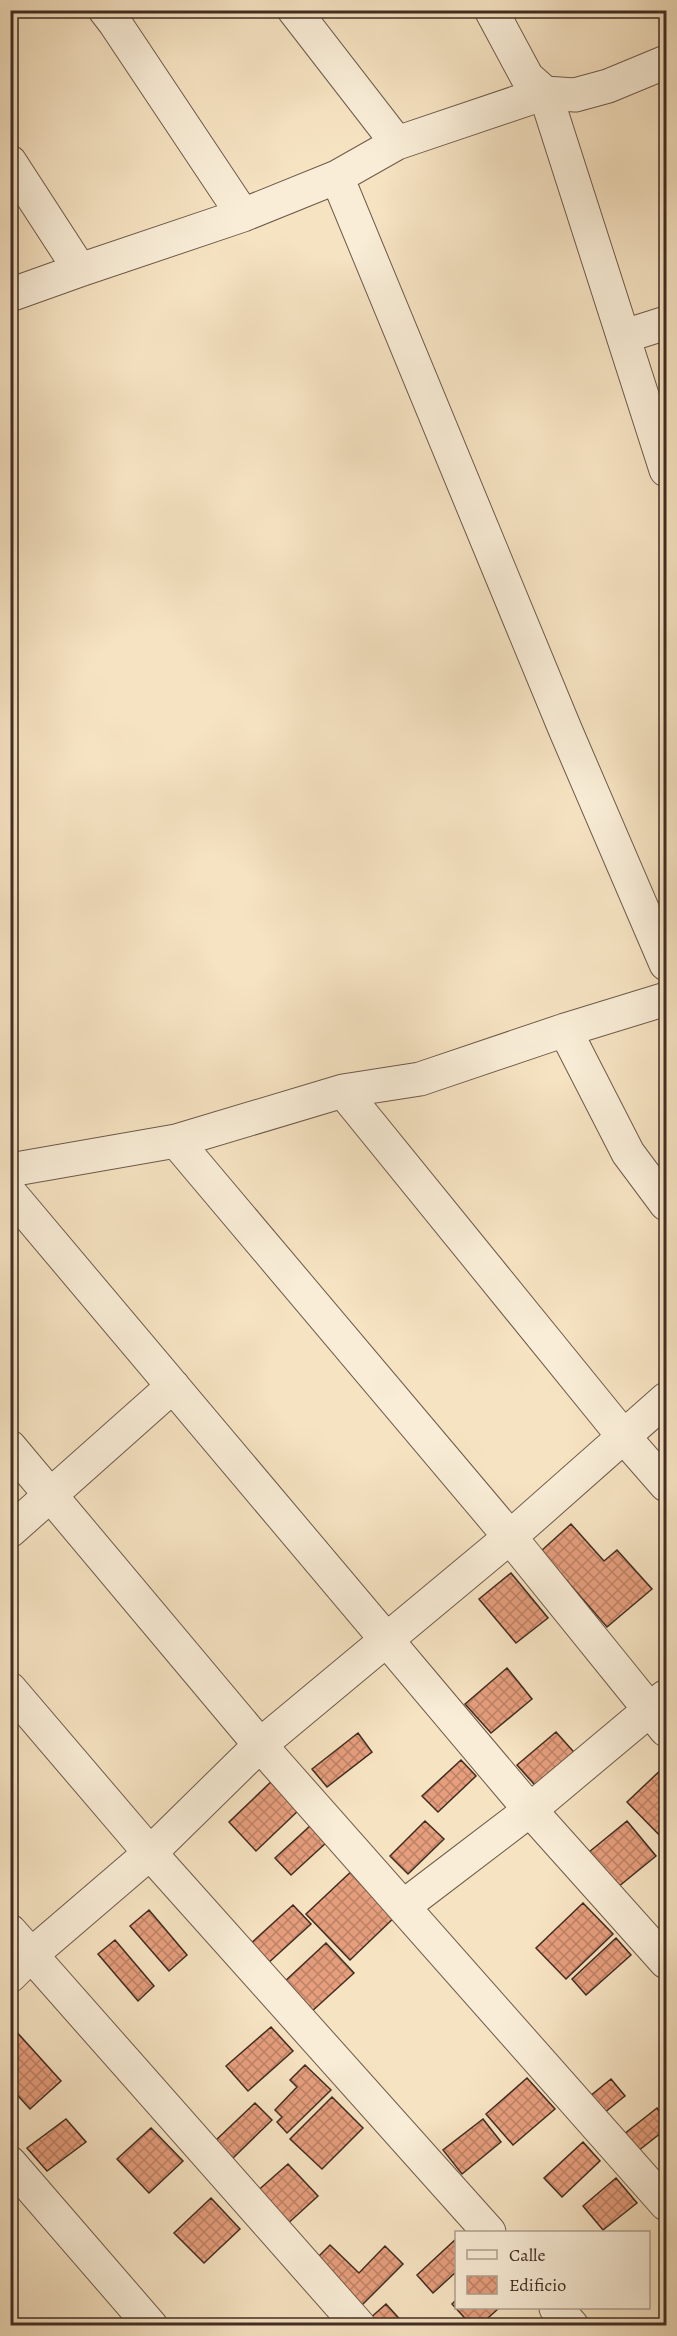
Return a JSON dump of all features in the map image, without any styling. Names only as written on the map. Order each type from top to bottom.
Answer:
[{"type":"street","points":[[105,10],[243,215]]},
{"type":"street","points":[[294,10],[397,143]]},
{"type":"street","points":[[491,10],[527,77],[545,93],[625,336],[666,470]]},
{"type":"street","points":[[10,295],[243,215],[337,177],[397,143],[545,93],[575,95],[608,86],[666,62]]},
{"type":"street","points":[[10,162],[80,270]]},
{"type":"street","points":[[337,177],[565,729],[666,964]]},
{"type":"street","points":[[625,336],[666,323]]},
{"type":"street","points":[[10,1170],[176,1141],[343,1091],[420,1079],[666,999]]},
{"type":"street","points":[[565,1030],[628,1153],[666,1204]]},
{"type":"street","points":[[343,1091],[624,1437],[666,1485]]},
{"type":"street","points":[[176,1141],[661,1712],[404,1906]]},
{"type":"street","points":[[10,1193],[530,1810],[666,1962]]},
{"type":"street","points":[[10,1531],[173,1386]]},
{"type":"street","points":[[359,2325],[279,2233],[17,1954],[150,1853],[260,1745],[510,1537],[666,1399]]},
{"type":"street","points":[[10,1447],[260,1745],[666,2204]]},
{"type":"street","points":[[10,1689],[150,1853],[488,2231]]},
{"type":"street","points":[[10,2163],[152,2325]]},
{"type":"street","points":[[558,2309],[572,2325]]},
{"type":"building","points":[[571,1524],[604,1561],[617,1550],[652,1589],[607,1627],[541,1551]]},
{"type":"building","points":[[511,1573],[548,1618],[516,1643],[479,1599]]},
{"type":"building","points":[[507,1668],[532,1699],[491,1733],[465,1704]]},
{"type":"building","points":[[556,1732],[580,1759],[541,1792],[517,1765]]},
{"type":"building","points":[[358,1733],[372,1752],[327,1787],[312,1769]]},
{"type":"building","points":[[461,1760],[476,1776],[438,1812],[422,1796]]},
{"type":"building","points":[[666,1765],[666,1842],[627,1802]]},
{"type":"building","points":[[274,1779],[301,1808],[256,1851],[229,1822]]},
{"type":"building","points":[[425,1821],[444,1839],[408,1874],[390,1856]]},
{"type":"building","points":[[627,1821],[656,1856],[618,1887],[589,1852]]},
{"type":"building","points":[[311,1825],[327,1842],[291,1875],[275,1858]]},
{"type":"building","points":[[356,1867],[400,1912],[350,1960],[306,1914]]},
{"type":"building","points":[[583,1903],[613,1934],[566,1979],[536,1948]]},
{"type":"building","points":[[293,1905],[311,1924],[266,1965],[248,1946]]},
{"type":"building","points":[[149,1910],[187,1955],[169,1971],[130,1926]]},
{"type":"building","points":[[616,1938],[631,1955],[586,1995],[572,1979]]},
{"type":"building","points":[[115,1940],[154,1986],[138,2001],[98,1954]]},
{"type":"building","points":[[326,1943],[354,1973],[310,2013],[283,1983]]},
{"type":"building","points":[[271,2027],[293,2051],[248,2091],[226,2066]]},
{"type":"building","points":[[14,2029],[61,2081],[30,2109],[10,2087],[10,2033]]},
{"type":"building","points":[[305,2065],[331,2090],[287,2133],[277,2122],[282,2117],[275,2110],[297,2087],[290,2080]]},
{"type":"building","points":[[527,2078],[555,2109],[513,2145],[486,2114]]},
{"type":"building","points":[[611,2079],[625,2096],[604,2113],[590,2096]]},
{"type":"building","points":[[332,2097],[363,2128],[322,2169],[290,2139]]},
{"type":"building","points":[[255,2103],[272,2120],[232,2159],[215,2141]]},
{"type":"building","points":[[657,2108],[666,2121],[666,2129],[638,2151],[624,2134]]},
{"type":"building","points":[[66,2119],[86,2142],[47,2171],[27,2148]]},
{"type":"building","points":[[483,2119],[501,2142],[462,2174],[443,2150]]},
{"type":"building","points":[[151,2128],[183,2161],[149,2193],[117,2159]]},
{"type":"building","points":[[583,2142],[600,2161],[562,2197],[544,2178]]},
{"type":"building","points":[[288,2164],[318,2196],[284,2227],[254,2194]]},
{"type":"building","points":[[616,2178],[637,2203],[603,2230],[583,2206]]},
{"type":"building","points":[[211,2198],[240,2229],[204,2263],[174,2233]]},
{"type":"building","points":[[455,2240],[455,2273],[433,2293],[417,2275]]},
{"type":"building","points":[[330,2245],[359,2273],[385,2246],[403,2264],[359,2308],[312,2263]]},
{"type":"building","points":[[386,2304],[406,2326],[373,2326],[368,2320]]},
{"type":"building","points":[[457,2309],[498,2309],[479,2326],[472,2326]]}]
